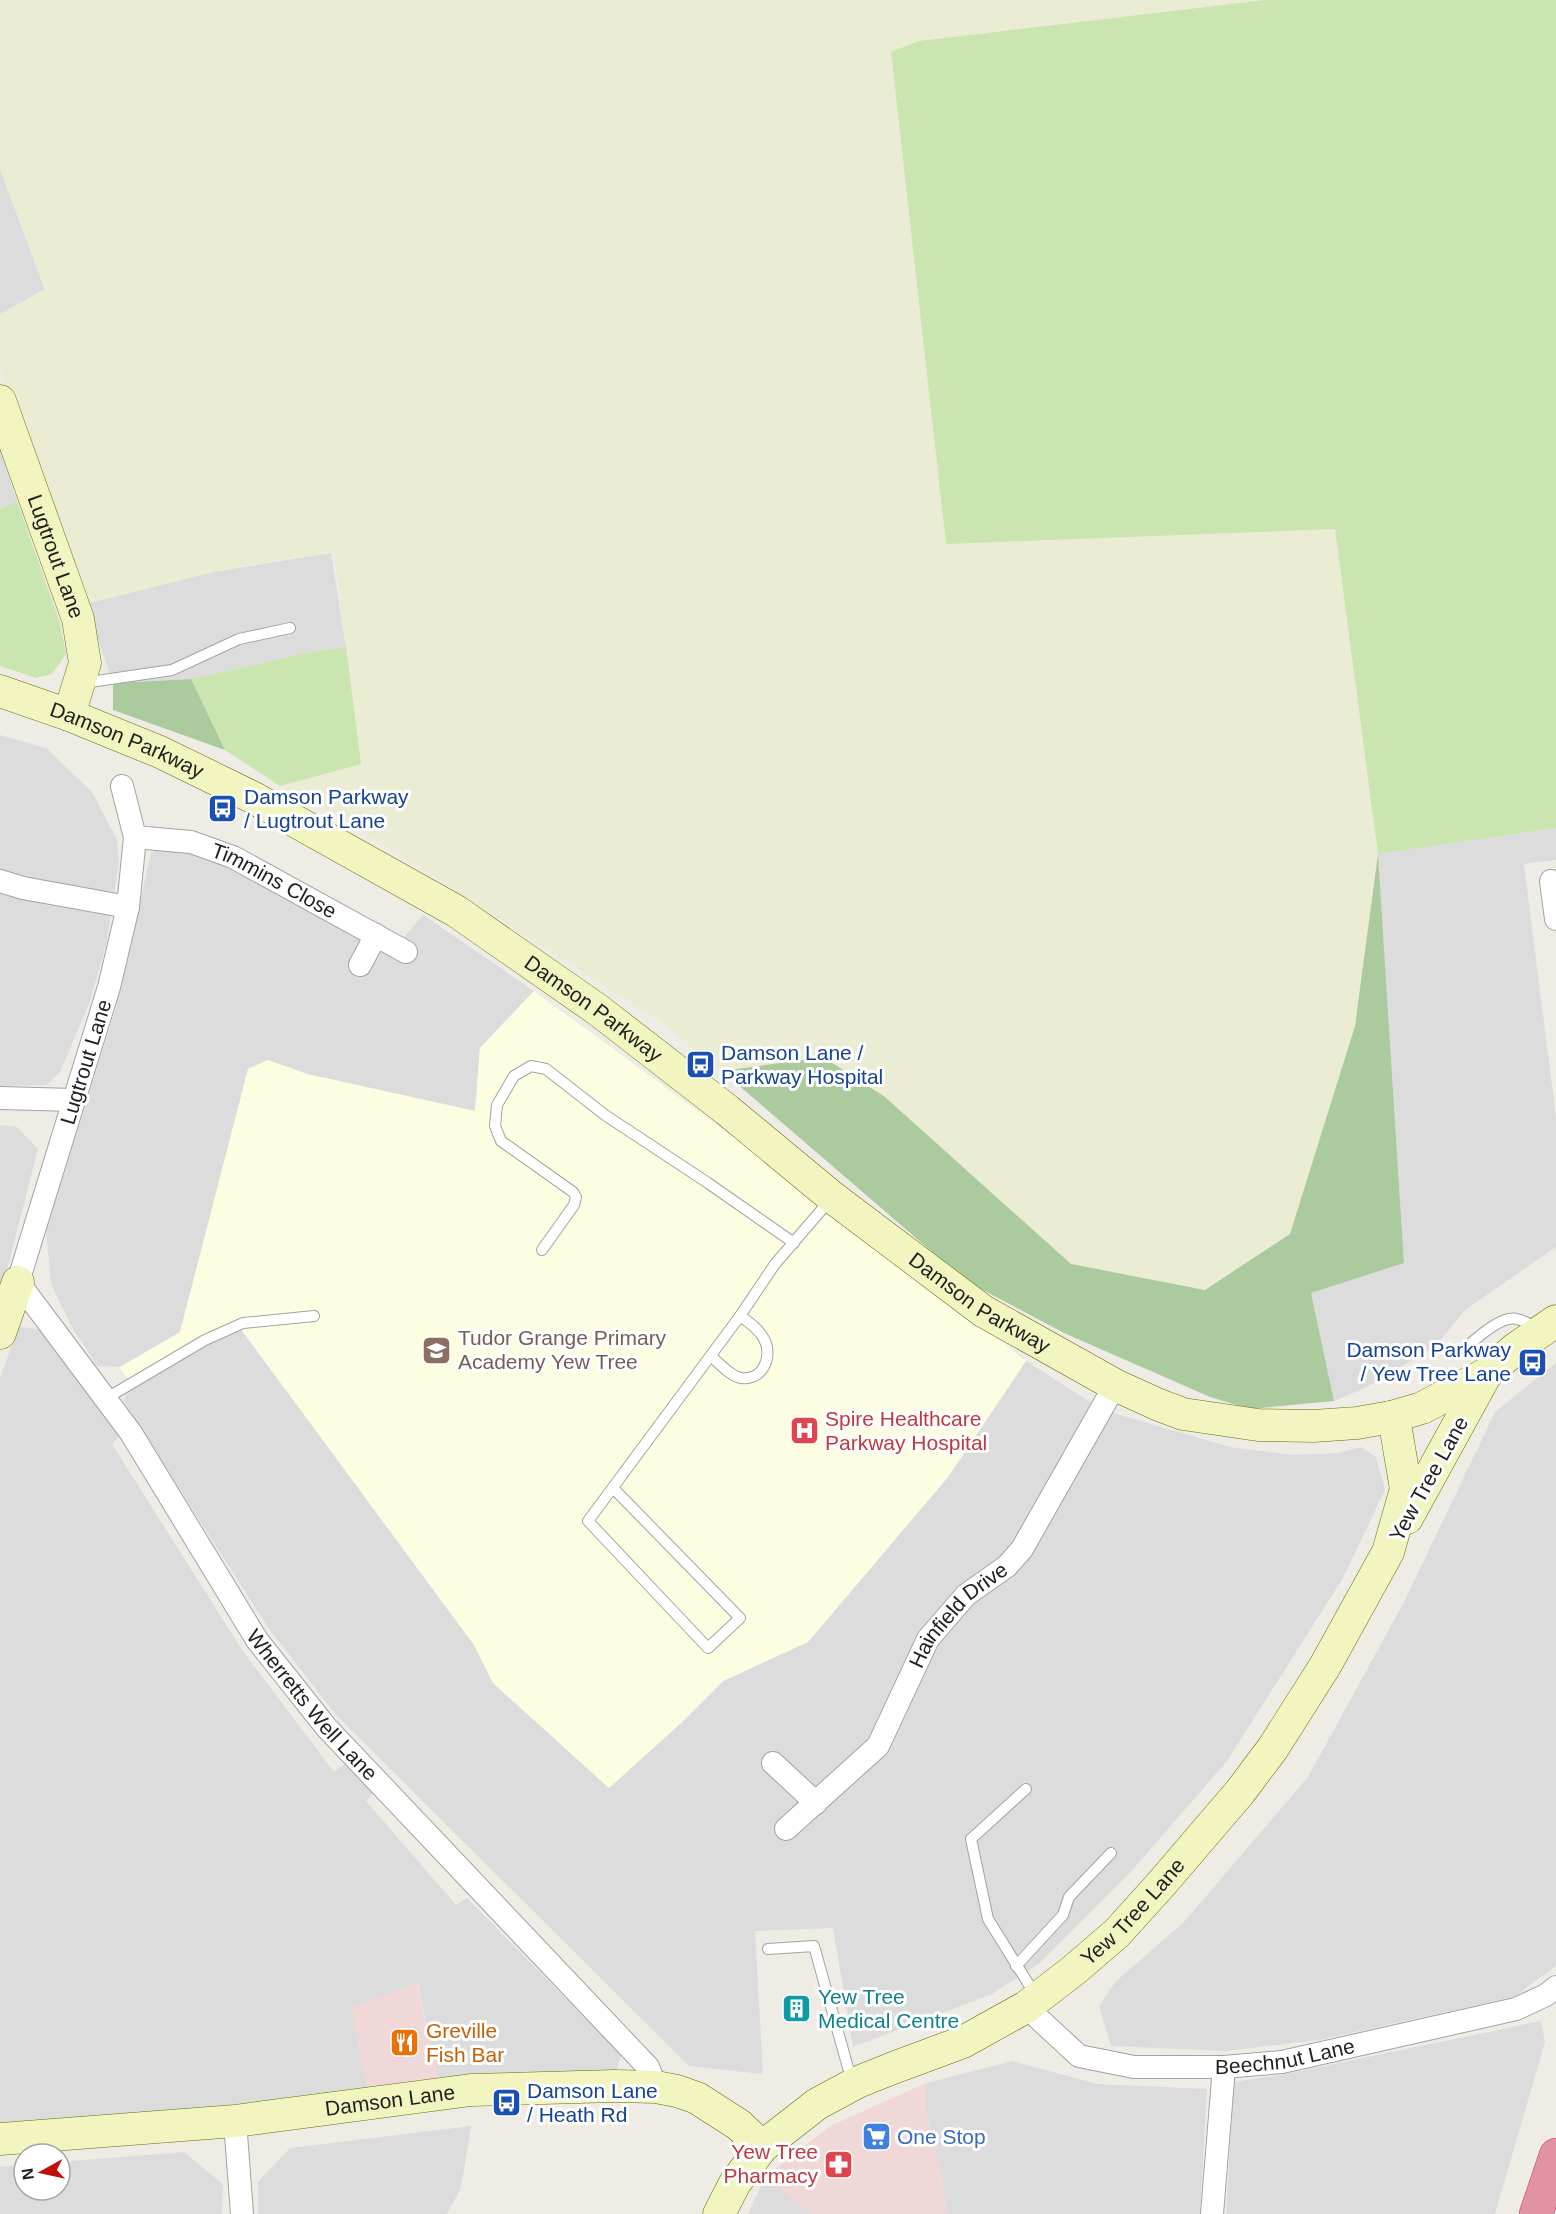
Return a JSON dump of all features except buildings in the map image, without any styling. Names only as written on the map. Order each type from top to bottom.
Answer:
[{"type":"highway","points":[[1536,2214],[1556,2155]]},
{"type":"street","name":"Lugtrout Lane","points":[[0,401],[78,619],[85,663],[69,715]]},
{"type":"street","name":"Damson Parkway","points":[[0,691],[69,715],[160,752],[252,797],[456,911],[598,1010],[727,1110],[832,1197],[982,1311],[1115,1385],[1183,1414],[1258,1425],[1313,1426],[1357,1423],[1391,1417]]},
{"type":"street","name":"Lugtrout Lane","points":[[0,1333],[18,1282],[109,987],[128,907],[135,837],[122,786]]},
{"type":"street","name":"Timmins Close","points":[[135,837],[191,842],[232,857],[406,952]]},
{"type":"street","points":[[1551,880],[1556,919]]},
{"type":"street","points":[[0,881],[22,888],[128,907]]},
{"type":"street","points":[[360,964],[376,934]]},
{"type":"street","points":[[0,1098],[74,1100]]},
{"type":"street","name":"Wherretts Well Lane","points":[[18,1282],[131,1433],[257,1640],[326,1727],[648,2067],[656,2087]]},
{"type":"street","name":"Yew Tree Lane","points":[[1388,1552],[1406,1489],[1396,1430],[1391,1417],[1422,1408],[1486,1374],[1549,1325]]},
{"type":"street","name":"Yew Tree Lane","points":[[719,2214],[735,2183],[762,2147],[817,2104],[893,2067],[963,2042],[1032,2003],[1117,1933],[1240,1792],[1273,1748],[1325,1666],[1486,1374]]},
{"type":"street","name":"Hainfield Drive","points":[[786,1829],[878,1746],[928,1639],[966,1595],[1007,1566],[1022,1549],[1115,1385]]},
{"type":"street","points":[[773,1764],[816,1803]]},
{"type":"street","name":"Beechnut Lane","points":[[1032,2003],[1079,2056],[1090,2060],[1134,2067],[1224,2067],[1282,2062],[1516,2009],[1546,1995],[1556,1987]]},
{"type":"street","points":[[1212,2214],[1224,2067]]},
{"type":"street","name":"Damson Lane","points":[[0,2139],[235,2121],[471,2090],[656,2087],[697,2098],[739,2125],[762,2147]]},
{"type":"street","points":[[235,2121],[242,2214]]},
{"type":"lane","points":[[80,683],[172,669],[239,639],[290,628]]},
{"type":"lane","points":[[542,1250],[574,1205],[576,1197],[573,1192],[501,1141],[495,1126],[497,1105],[514,1076],[531,1066],[546,1069],[605,1115],[794,1243]]},
{"type":"lane","points":[[614,1489],[740,1618],[708,1648],[588,1521],[711,1356],[775,1264],[832,1197]]},
{"type":"lane","points":[[105,1399],[205,1340],[243,1323],[314,1316]]},
{"type":"lane","points":[[711,1356],[740,1378],[751,1378],[765,1366],[769,1351],[765,1340],[754,1326],[740,1316]]},
{"type":"lane","points":[[1464,1349],[1506,1319],[1549,1325]]},
{"type":"lane","points":[[1026,1789],[971,1839],[988,1919],[1016,1966],[1032,2003]]},
{"type":"lane","points":[[1016,1966],[1063,1915],[1069,1897],[1111,1853]]},
{"type":"lane","points":[[768,1949],[814,1946],[853,2085]]},
{"type":"shaded area","points":[[0,0],[1265,0],[919,41],[891,52],[946,543],[1335,529],[1378,854],[1355,1026],[1290,1234],[1205,1290],[1071,1264],[885,1097],[823,1057],[722,1071],[658,1020],[331,812],[280,786],[361,764],[334,551],[213,572],[86,604],[0,368],[0,314],[45,289],[0,169]]},
{"type":"shaded area","points":[[0,169],[45,290],[0,314]]},
{"type":"shaded area","points":[[0,450],[17,501],[0,509]]},
{"type":"shaded area","points":[[331,553],[346,647],[311,652],[191,679],[113,683],[86,604],[213,572]]},
{"type":"shaded area","points":[[0,735],[46,748],[92,792],[117,840],[119,863],[106,945],[89,1004],[60,1072],[47,1085],[0,1086]]},
{"type":"shaded area","points":[[1556,828],[1556,860],[1524,864],[1556,1118],[1556,1247],[1465,1310],[1436,1346],[1367,1387],[1334,1401],[1311,1293],[1404,1263],[1378,854]]},
{"type":"shaded area","points":[[165,844],[201,849],[393,950],[423,915],[534,991],[480,1048],[475,1111],[307,1074],[268,1060],[248,1069],[180,1333],[120,1367],[97,1366],[72,1327],[51,1284],[46,1229],[116,1008],[151,853]]},
{"type":"shaded area","name":"Spire Healthcare Parkway Hospital","points":[[534,991],[826,1205],[1026,1361],[948,1477],[808,1642],[723,1681],[681,1723],[609,1788],[493,1683],[474,1645],[234,1320],[129,1382],[120,1367],[180,1332],[248,1069],[268,1060],[307,1074],[475,1111],[480,1048]]},
{"type":"shaded area","points":[[0,1125],[17,1127],[38,1149],[0,1297]]},
{"type":"shaded area","points":[[234,1319],[474,1645],[493,1683],[609,1788],[681,1723],[723,1681],[808,1642],[948,1477],[1026,1361],[1103,1410],[1230,1447],[1293,1455],[1338,1453],[1361,1447],[1376,1457],[1385,1490],[1343,1578],[1227,1761],[1129,1874],[1040,1963],[992,1994],[853,2047],[833,1928],[755,1931],[763,2074],[689,2066],[337,1716],[269,1629],[124,1402],[129,1382]]},
{"type":"shaded area","points":[[19,1327],[42,1329],[119,1437],[112,1444],[242,1650],[334,1772],[346,1763],[374,1792],[366,1801],[456,1905],[467,1898],[622,2053],[616,2071],[438,2081],[418,1984],[367,2090],[136,2119],[0,2126],[0,1377]]},
{"type":"shaded area","points":[[1556,1363],[1556,1966],[1514,1997],[1319,2040],[1226,2051],[1111,2046],[1099,2006],[1115,1982],[1184,1922],[1308,1777],[1404,1602],[1495,1412]]},
{"type":"shaded area","points":[[417,1983],[438,2081],[367,2090],[351,2008]]},
{"type":"shaded area","points":[[1541,2021],[1545,2042],[1495,2214],[1226,2214],[1234,2082],[1281,2075]]},
{"type":"shaded area","points":[[1012,2061],[1097,2084],[1207,2089],[1200,2214],[947,2214],[942,2179],[926,2112],[926,2083]]},
{"type":"shaded area","points":[[926,2083],[926,2111],[942,2179],[947,2214],[812,2214],[765,2177],[830,2126]]},
{"type":"shaded area","points":[[471,2126],[461,2188],[447,2214],[258,2214],[258,2182],[290,2148]]},
{"type":"shaded area","points":[[184,2152],[223,2184],[222,2214],[0,2214],[0,2167],[12,2166],[12,2202],[72,2202],[72,2161]]},
{"type":"shaded area","points":[[765,2177],[798,2202],[812,2214],[748,2214]]},
{"type":"green space","points":[[1265,0],[1556,0],[1556,828],[1378,854],[1335,529],[946,544],[891,52],[919,41]]},
{"type":"green space","points":[[17,501],[60,623],[66,654],[52,674],[36,678],[0,666],[0,509]]},
{"type":"green space","points":[[346,647],[361,764],[280,786],[225,750],[191,679],[311,652]]},
{"type":"green space","points":[[191,679],[225,750],[113,710],[113,683]]},
{"type":"green space","points":[[1378,854],[1404,1263],[1311,1293],[1334,1401],[1250,1409],[1210,1397],[1064,1333],[966,1281],[722,1071],[823,1057],[885,1097],[1071,1264],[1205,1290],[1290,1234],[1355,1026]]},
{"type":"place","name":"Damson Parkway / Lugtrout Lane","points":[[223,809]]},
{"type":"place","name":"Damson Lane / Parkway Hospital","points":[[700,1065]]},
{"type":"place","name":"Tudor Grange Primary Academy Yew Tree","points":[[437,1350]]},
{"type":"place","name":"Damson Parkway / Yew Tree Lane","points":[[1532,1362]]},
{"type":"place","name":"Spire Healthcare Parkway Hospital","points":[[804,1431]]},
{"type":"place","name":"Yew Tree Medical Centre","points":[[797,2009]]},
{"type":"place","name":"Greville Fish Bar","points":[[405,2043]]},
{"type":"place","name":"Damson Lane / Heath Rd","points":[[506,2103]]},
{"type":"place","name":"One Stop","points":[[876,2137]]},
{"type":"place","name":"Yew Tree Pharmacy","points":[[839,2164]]}]
